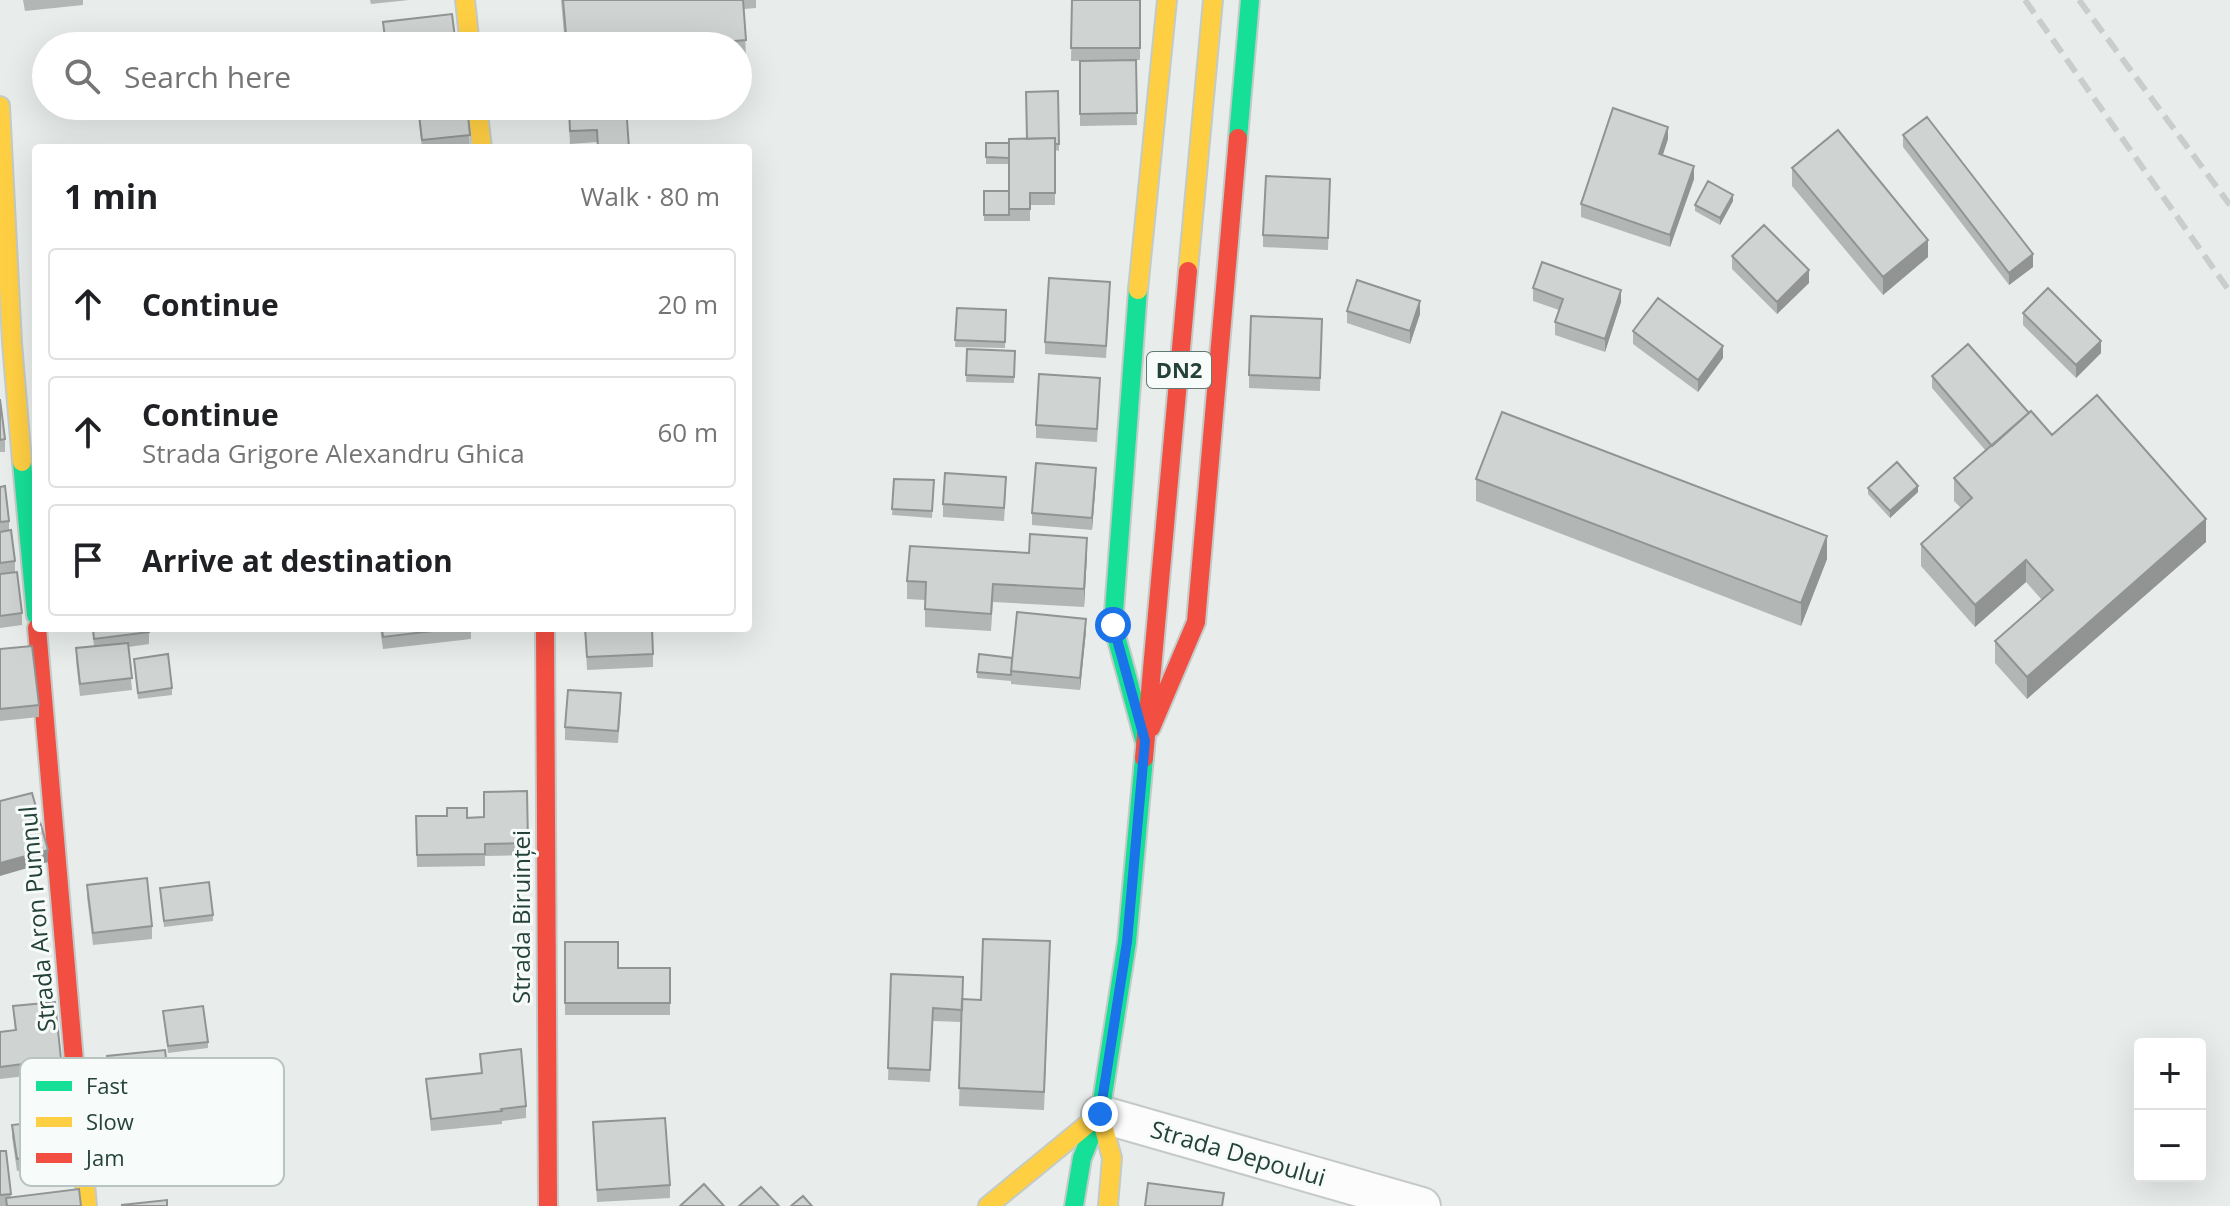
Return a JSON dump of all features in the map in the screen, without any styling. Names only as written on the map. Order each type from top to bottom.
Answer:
[{"type":"main road","points":[[465,0],[468,32]]},
{"type":"main road","points":[[1145,741],[1113,625],[1141,252],[1167,0]]},
{"type":"main road","name":"DN2","points":[[1074,1206],[1082,1158],[1100,1114],[1127,942],[1213,0]]},
{"type":"main road","points":[[1145,741],[1196,622],[1250,0]]},
{"type":"main road","points":[[0,106],[32,560]]},
{"type":"main road","points":[[479,120],[482,144]]},
{"type":"main road","name":"Strada Aron Pumnul","points":[[37,632],[74,1058]]},
{"type":"main road","name":"Strada Biruinței","points":[[545,632],[548,1206]]},
{"type":"main road","points":[[988,1206],[1100,1114]]},
{"type":"main road","name":"DN2","points":[[1100,1114],[1112,1158],[1108,1206]]},
{"type":"main road","name":"Strada Aron Pumnul","points":[[85,1186],[87,1206]]},
{"type":"street","name":"Strada Depoului","points":[[1100,1114],[1422,1206]]},
{"type":"building","points":[[563,0],[743,0],[745,32],[566,32]]},
{"type":"building","points":[[1072,0],[1140,0],[1140,48],[1071,48]]},
{"type":"building","points":[[452,14],[454,32],[384,32],[383,22]]},
{"type":"building","points":[[1136,60],[1137,113],[1080,114],[1080,61]]},
{"type":"building","points":[[1058,91],[1059,144],[1055,144],[1055,138],[1027,139],[1026,92]]},
{"type":"building","points":[[1613,108],[1668,127],[1659,154],[1694,166],[1670,235],[1581,204]]},
{"type":"building","points":[[1927,117],[2033,254],[2009,273],[1903,135]]},
{"type":"building","points":[[420,120],[468,120],[470,135],[422,140]]},
{"type":"building","points":[[570,120],[627,120],[629,144],[598,144],[597,130],[570,131]]},
{"type":"building","points":[[1838,130],[1928,240],[1883,277],[1792,168]]},
{"type":"building","points":[[1055,138],[1055,193],[1030,193],[1030,209],[1009,209],[1009,139]]},
{"type":"building","points":[[986,143],[1009,143],[1009,158],[986,157]]},
{"type":"building","points":[[1266,176],[1330,179],[1328,238],[1263,235]]},
{"type":"building","points":[[1708,181],[1733,195],[1720,218],[1695,205]]},
{"type":"building","points":[[984,191],[1009,191],[1009,215],[984,215]]},
{"type":"building","points":[[1764,225],[1809,270],[1777,302],[1732,256]]},
{"type":"building","points":[[1542,262],[1621,290],[1605,339],[1555,322],[1563,299],[1533,288]]},
{"type":"building","points":[[1049,278],[1110,282],[1106,346],[1045,342]]},
{"type":"building","points":[[1357,280],[1420,301],[1410,331],[1347,311]]},
{"type":"building","points":[[2048,288],[2101,341],[2076,365],[2023,313]]},
{"type":"building","points":[[1658,298],[1723,346],[1698,380],[1633,331]]},
{"type":"building","points":[[957,308],[1006,310],[1005,342],[955,340]]},
{"type":"building","points":[[1251,316],[1322,319],[1320,378],[1249,375]]},
{"type":"building","points":[[1968,344],[2029,413],[1992,446],[1932,376]]},
{"type":"building","points":[[967,349],[1015,351],[1014,377],[966,375]]},
{"type":"building","points":[[1039,374],[1100,378],[1097,429],[1036,425]]},
{"type":"building","points":[[2097,395],[2206,519],[2027,677],[1995,641],[2053,590],[2026,560],[1975,605],[1921,544],[1972,498],[1954,478],[2031,411],[2052,435]]},
{"type":"building","points":[[0,399],[5,439],[0,440]]},
{"type":"building","points":[[1502,412],[1827,536],[1801,603],[1476,479]]},
{"type":"building","points":[[1897,462],[1918,486],[1890,511],[1868,488]]},
{"type":"building","points":[[1036,463],[1096,468],[1092,518],[1032,513]]},
{"type":"building","points":[[945,473],[1006,477],[1004,508],[943,504]]},
{"type":"building","points":[[894,479],[934,480],[932,511],[892,509]]},
{"type":"building","points":[[5,486],[9,521],[0,522],[0,487]]},
{"type":"building","points":[[11,530],[15,561],[0,563],[0,532]]},
{"type":"building","points":[[1030,534],[1087,538],[1084,589],[993,584],[991,614],[925,609],[926,582],[907,581],[910,546],[1029,553]]},
{"type":"building","points":[[17,572],[22,613],[0,616],[0,574]]},
{"type":"building","points":[[1017,612],[1086,619],[1080,678],[1011,671]]},
{"type":"building","points":[[93,632],[149,632],[94,639]]},
{"type":"building","points":[[382,632],[425,632],[383,637]]},
{"type":"building","points":[[585,632],[652,632],[653,654],[587,657]]},
{"type":"building","points":[[128,643],[132,678],[80,684],[76,648]]},
{"type":"building","points":[[32,646],[39,705],[0,709],[0,649]]},
{"type":"building","points":[[168,654],[172,688],[138,693],[134,659]]},
{"type":"building","points":[[979,654],[1012,658],[1011,675],[977,672]]},
{"type":"building","points":[[568,690],[621,693],[618,731],[565,727]]},
{"type":"building","points":[[527,791],[528,843],[485,844],[485,854],[417,855],[416,816],[447,816],[447,808],[467,808],[467,818],[484,817],[484,792]]},
{"type":"building","points":[[32,793],[48,850],[0,863],[0,801]]},
{"type":"building","points":[[147,878],[152,926],[93,933],[87,885]]},
{"type":"building","points":[[209,882],[213,915],[164,921],[160,888]]},
{"type":"building","points":[[983,939],[1050,941],[1044,1092],[959,1088],[962,999],[981,1000]]},
{"type":"building","points":[[565,942],[618,942],[618,968],[670,968],[670,1003],[565,1003]]},
{"type":"building","points":[[891,974],[963,977],[962,1010],[933,1008],[930,1070],[888,1068]]},
{"type":"building","points":[[55,1002],[61,1058],[20,1058],[20,1064],[0,1067],[0,1032],[16,1030],[13,1006]]},
{"type":"building","points":[[203,1006],[208,1042],[168,1046],[163,1011]]},
{"type":"building","points":[[521,1049],[526,1106],[431,1119],[426,1079],[482,1073],[480,1054]]},
{"type":"building","points":[[165,1050],[166,1058],[107,1058]]},
{"type":"building","points":[[665,1118],[670,1185],[597,1190],[593,1122]]},
{"type":"building","points":[[20,1124],[20,1159],[17,1159],[12,1125]]},
{"type":"building","points":[[0,1151],[6,1151],[11,1194],[0,1195]]},
{"type":"building","points":[[1148,1183],[1224,1193],[1222,1206],[1145,1206]]},
{"type":"building","points":[[704,1184],[724,1206],[680,1206]]},
{"type":"building","points":[[761,1187],[779,1206],[739,1206]]},
{"type":"building","points":[[79,1189],[81,1206],[7,1206],[6,1198]]},
{"type":"building","points":[[803,1196],[812,1206],[791,1206]]},
{"type":"building","points":[[167,1200],[167,1206],[122,1206],[122,1205]]},
{"type":"railway","points":[[2025,0],[2230,292]]},
{"type":"railway","points":[[2079,0],[2230,205]]},
{"type":"traffic: fast","points":[[1238,138],[1250,0]]},
{"type":"traffic: fast","points":[[1138,290],[1113,625],[1144,739]]},
{"type":"traffic: fast","points":[[22,462],[32,571]]},
{"type":"traffic: fast","points":[[1074,1206],[1082,1158],[1100,1114],[1127,942],[1144,758]]},
{"type":"traffic: slow","points":[[465,0],[468,32]]},
{"type":"traffic: slow","points":[[1138,290],[1167,0]]},
{"type":"traffic: slow","points":[[1188,271],[1213,0]]},
{"type":"traffic: slow","points":[[0,106],[12,343],[22,462]]},
{"type":"traffic: slow","points":[[479,120],[482,144]]},
{"type":"traffic: slow","points":[[988,1206],[1100,1114]]},
{"type":"traffic: slow","points":[[1100,1114],[1112,1158],[1108,1206]]},
{"type":"traffic: slow","points":[[85,1186],[87,1206]]},
{"type":"traffic: jam","points":[[1151,728],[1196,622],[1238,138]]},
{"type":"traffic: jam","points":[[1144,758],[1188,271]]},
{"type":"traffic: jam","points":[[37,632],[74,1058]]},
{"type":"traffic: jam","points":[[545,632],[548,1206]]},
{"type":"route","points":[[1100,1114],[1127,942],[1145,741],[1113,625]]}]
